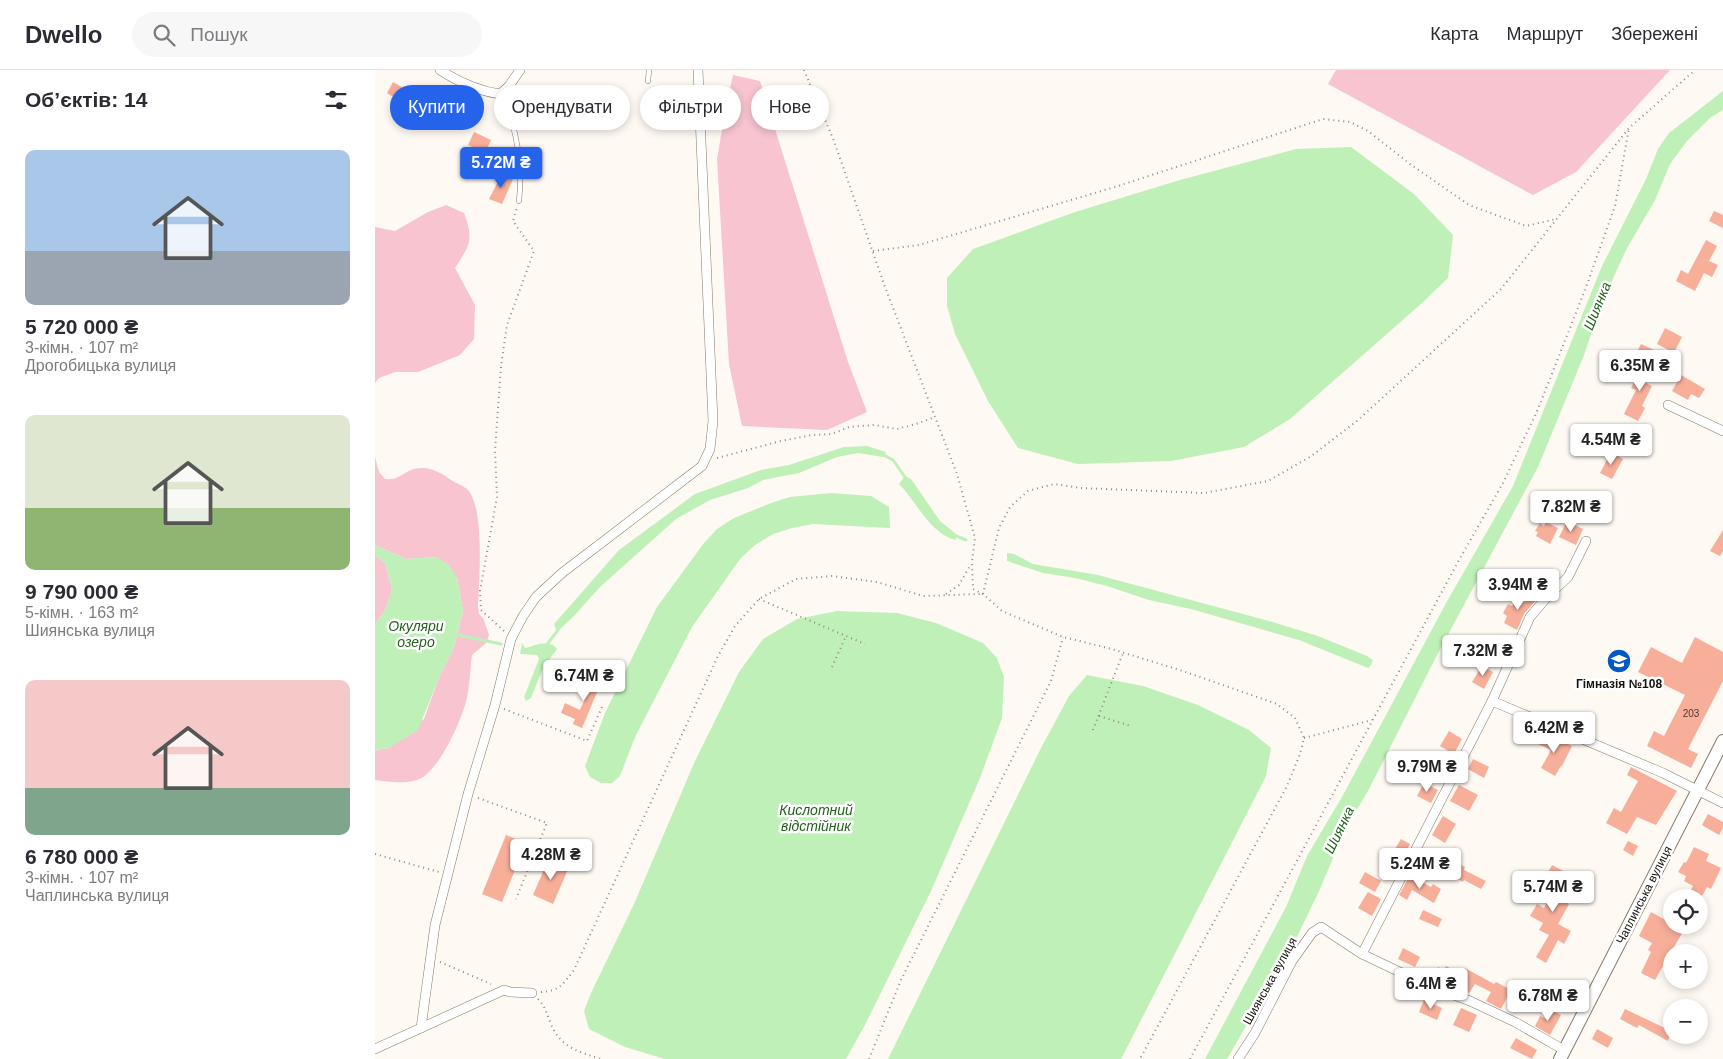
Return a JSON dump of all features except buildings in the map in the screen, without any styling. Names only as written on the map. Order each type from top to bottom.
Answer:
[{"type":"street","points":[[440,70],[452,78],[494,93]]},
{"type":"street","points":[[510,85],[521,70]]},
{"type":"street","points":[[421,1028],[435,925],[468,794],[495,705],[511,639],[536,597],[562,574],[686,479],[705,462],[710,449],[713,421],[698,70]]},
{"type":"street","points":[[1668,405],[1723,431]]},
{"type":"street","points":[[1363,954],[1492,701],[1530,617],[1568,577],[1586,542]]},
{"type":"street","points":[[1492,701],[1663,773],[1723,803]]},
{"type":"street","name":"Чаплинська вулиця","points":[[1363,954],[1425,984],[1470,1001],[1515,1022],[1562,1054],[1723,741]]},
{"type":"street","name":"Шиянська вулиця","points":[[1238,1059],[1255,1033],[1292,962],[1312,933],[1321,927],[1363,954]]},
{"type":"street","points":[[375,1050],[504,990],[532,993]]},
{"type":"lane","points":[[648,80],[649,70]]},
{"type":"lane","points":[[513,130],[521,184],[519,201]]},
{"type":"path","points":[[804,70],[834,141],[969,512],[975,538],[972,562],[973,589],[983,594],[1002,611],[1063,637],[1180,670],[1277,704],[1295,718],[1304,738],[1300,754],[1287,786],[1140,1059]]},
{"type":"path","points":[[983,594],[999,528],[1009,507],[1028,491],[1054,484],[1081,488],[1205,493],[1267,481],[1310,457],[1357,421],[1501,289],[1629,128],[1695,70]]},
{"type":"path","points":[[873,251],[919,245],[1115,187],[1323,119],[1350,122],[1368,131],[1410,164],[1469,205],[1526,226],[1556,219]]},
{"type":"path","points":[[1190,1059],[1372,720],[1503,483],[1538,409],[1585,290],[1615,206],[1629,128]]},
{"type":"path","points":[[511,639],[481,610],[480,591],[497,497],[495,450],[502,358],[507,325],[534,251],[513,221],[519,201]]},
{"type":"path","points":[[705,462],[781,441],[812,435],[832,434],[849,427],[874,425],[897,428],[935,417]]},
{"type":"path","points":[[944,595],[959,585],[972,562]]},
{"type":"path","points":[[532,993],[553,991],[564,983],[574,970],[718,656],[735,626],[759,599],[795,579],[831,576],[877,582],[923,596],[983,594]]},
{"type":"path","points":[[759,599],[865,644]]},
{"type":"path","points":[[832,667],[846,636]]},
{"type":"path","points":[[869,1059],[901,980],[1051,681],[1063,637]]},
{"type":"path","points":[[1093,730],[1123,653]]},
{"type":"path","points":[[495,705],[587,742],[602,708]]},
{"type":"path","points":[[1099,716],[1131,726]]},
{"type":"path","points":[[1304,738],[1372,720]]},
{"type":"path","points":[[468,794],[547,823],[516,899]]},
{"type":"path","points":[[375,854],[448,874]]},
{"type":"path","points":[[431,958],[504,990]]},
{"type":"path","points":[[532,993],[543,1004],[557,1037],[568,1047],[601,1059]]},
{"type":"shaded area","points":[[1336,70],[1670,70],[1576,172],[1533,195],[1328,84]]},
{"type":"shaded area","points":[[733,75],[760,81],[761,85],[751,85],[751,130],[775,130],[848,362],[867,412],[827,430],[742,426],[729,364],[717,159],[722,130],[741,130],[741,85],[731,85]]},
{"type":"shaded area","points":[[446,205],[464,213],[469,230],[470,236],[467,248],[455,268],[475,305],[474,339],[460,355],[418,372],[395,372],[379,378],[375,383],[375,227],[395,231],[428,212]]},
{"type":"shaded area","points":[[375,457],[379,472],[385,479],[396,478],[412,470],[424,468],[438,472],[464,487],[468,490],[473,500],[479,529],[478,607],[479,614],[483,618],[489,635],[486,643],[472,655],[465,706],[455,731],[441,757],[425,776],[407,782],[375,780],[375,750],[389,748],[424,719],[438,680],[454,647],[463,611],[457,578],[437,557],[406,559],[375,545]]},
{"type":"shaded area","points":[[375,555],[385,563],[392,589],[386,608],[375,625]]},
{"type":"water","name":"Шиянка","points":[[1723,91],[1723,110],[1710,118],[1687,141],[1670,164],[1655,200],[1626,250],[1601,305],[1584,355],[1538,467],[1436,657],[1369,789],[1343,834],[1320,889],[1295,941],[1227,1059],[1205,1059],[1286,907],[1307,856],[1342,797],[1445,605],[1513,486],[1602,266],[1646,179],[1658,149],[1669,133]]},
{"type":"water","points":[[1351,147],[1414,194],[1453,235],[1448,278],[1421,304],[1290,419],[1244,447],[1171,461],[1078,464],[1018,448],[988,401],[955,334],[947,306],[947,278],[973,249],[1075,212],[1180,180],[1296,149]]},
{"type":"water","points":[[867,446],[886,452],[883,457],[858,453],[837,457],[799,473],[763,480],[748,488],[710,500],[676,519],[600,587],[557,632],[554,624],[619,550],[695,494],[761,470],[789,465],[844,447]]},
{"type":"water","points":[[905,476],[911,479],[940,521],[956,534],[956,540],[947,537],[931,524],[899,484]]},
{"type":"water","points":[[831,493],[871,496],[889,507],[890,528],[813,524],[773,534],[755,545],[740,559],[692,627],[635,737],[620,776],[612,783],[601,783],[590,777],[585,766],[605,713],[657,607],[704,543],[717,529],[734,518],[771,503],[790,497]]},
{"type":"water","name":"Окуляри озеро","points":[[375,545],[406,559],[437,557],[449,565],[457,578],[463,611],[454,647],[438,680],[418,730],[389,748],[375,750],[375,625],[386,608],[392,589],[385,563],[375,555]]},
{"type":"water","points":[[1007,553],[1014,554],[1033,564],[1098,575],[1269,621],[1318,636],[1373,660],[1368,668],[1299,640],[1191,609],[1149,600],[1107,586],[1043,573],[1007,561]]},
{"type":"water","name":"Кислотний відстійник","points":[[837,611],[897,613],[936,623],[983,643],[997,658],[1004,677],[1002,718],[980,778],[931,891],[866,1023],[846,1059],[665,1059],[625,1047],[589,1029],[584,1011],[591,993],[634,904],[695,761],[739,672],[763,639],[797,619]]},
{"type":"water","points":[[522,643],[525,648],[546,643],[557,649],[543,668],[531,698],[526,701],[524,697],[539,659],[537,655],[520,654]]},
{"type":"water","points":[[1087,675],[1143,686],[1198,705],[1249,730],[1271,748],[1266,776],[1121,1059],[888,1059],[1041,748],[1069,696]]},
{"type":"waterway","points":[[880,453],[893,460],[907,480]]},
{"type":"waterway","points":[[954,535],[966,540]]},
{"type":"waterway","points":[[545,647],[558,630]]},
{"type":"waterway","points":[[458,635],[501,644]]},
{"type":"place","name":"Гімназія №108","points":[[1619,661]]}]
